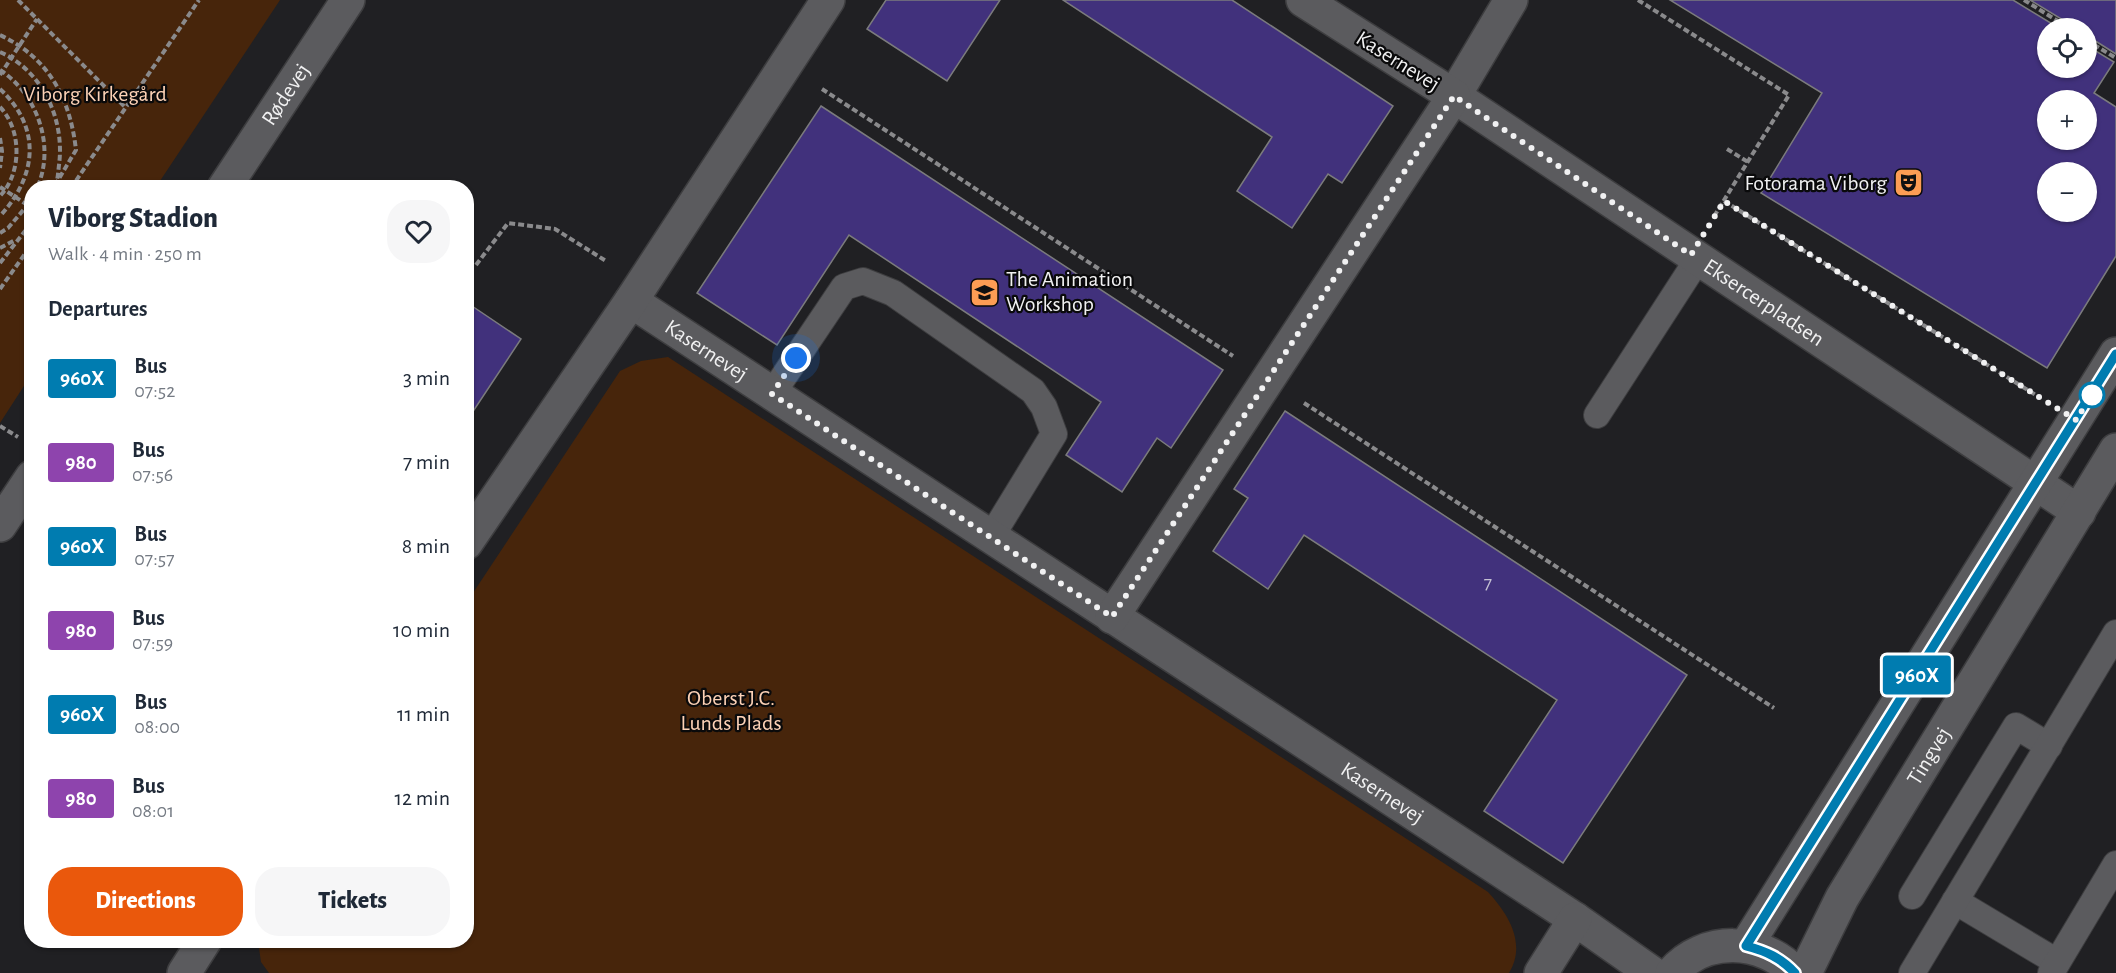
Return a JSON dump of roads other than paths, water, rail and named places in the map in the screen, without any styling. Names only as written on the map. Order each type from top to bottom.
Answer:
[{"type":"street","name":"Rødevej","points":[[229,180],[348,0]]},
{"type":"street","points":[[474,531],[637,292],[828,0]]},
{"type":"street","name":"Kasernevej","points":[[1112,617],[1454,96],[1303,0]]},
{"type":"street","points":[[1454,96],[1511,0]]},
{"type":"street","name":"Eksercerpladsen","points":[[1454,96],[2079,512]]},
{"type":"street","name":"Kasernevej","points":[[637,292],[772,394],[1575,920],[1652,973]]},
{"type":"street","points":[[1746,946],[2037,485],[2116,354]]},
{"type":"street","name":"Tingvej","points":[[1805,973],[1842,898],[2116,450]]},
{"type":"street","points":[[0,525],[24,489]]},
{"type":"street","points":[[1541,973],[1575,920]]},
{"type":"street","points":[[1672,973],[1680,964],[1700,951],[1723,946],[1746,946],[1768,952],[1795,973]]},
{"type":"lane","points":[[1597,415],[1695,257]]},
{"type":"lane","points":[[772,394],[844,287],[863,281],[893,293],[1033,391],[1044,407],[1054,434],[991,537]]},
{"type":"lane","points":[[1912,973],[2116,633]]},
{"type":"lane","points":[[1912,896],[2016,726],[2049,746]]},
{"type":"lane","points":[[1955,901],[2054,968],[2116,864]]},
{"type":"place","name":"Fotorama Viborg","points":[[1908,183]]},
{"type":"place","name":"The Animation Workshop","points":[[985,292]]},
{"type":"park label","name":"Viborg Kirkegård","points":[[95,94]]},
{"type":"park label","name":"Oberst J.C. Lunds Plads","points":[[731,710]]}]
